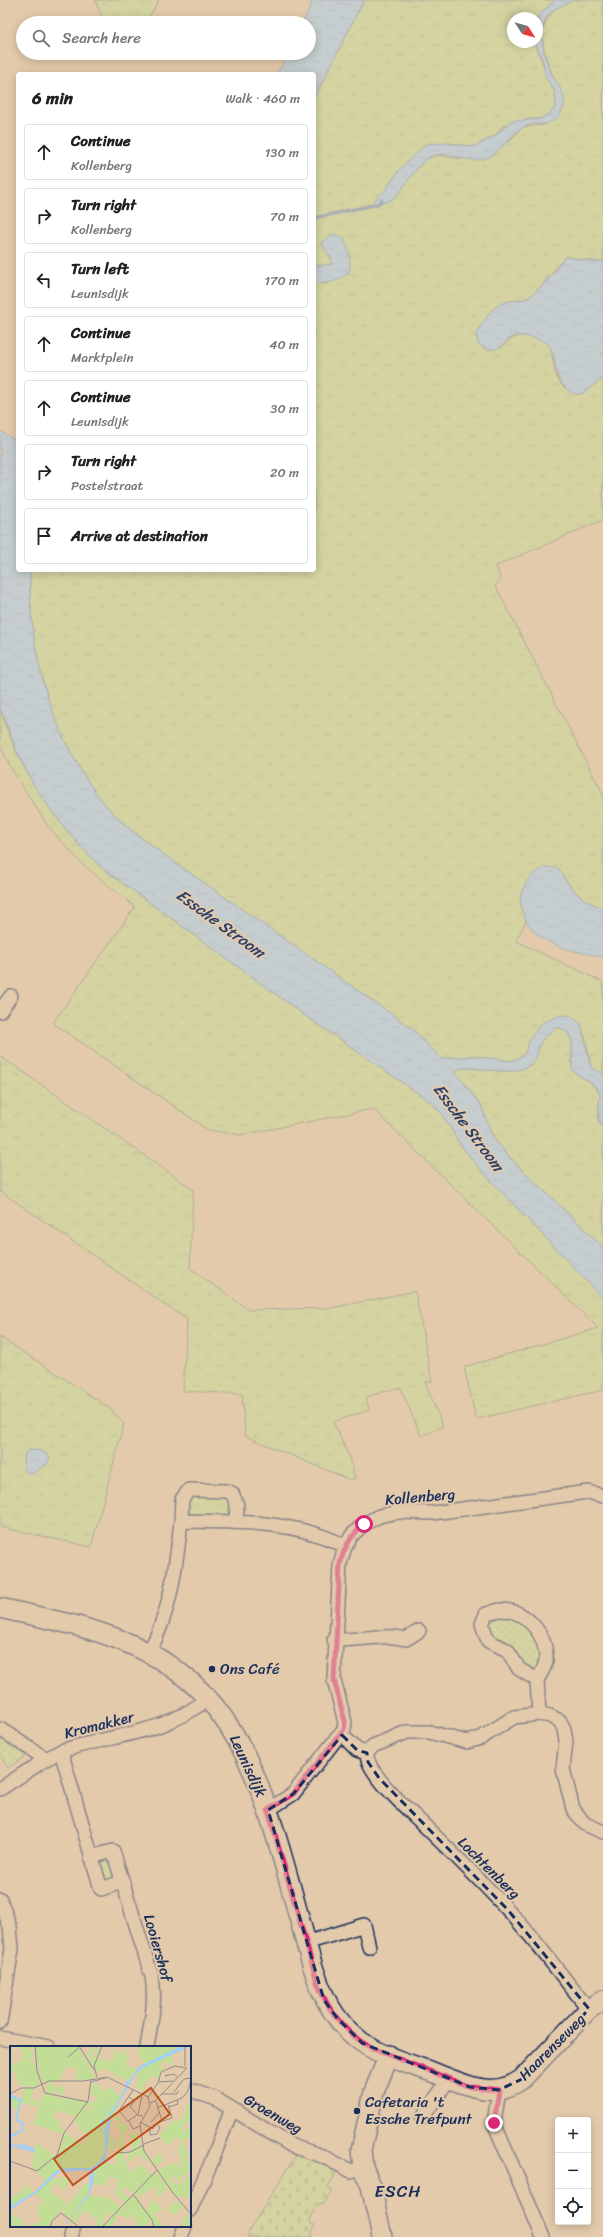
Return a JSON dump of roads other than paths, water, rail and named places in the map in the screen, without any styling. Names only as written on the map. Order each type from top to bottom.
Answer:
[{"type":"street","points":[[0,1011],[11,996]]},
{"type":"street","points":[[149,1652],[156,1638],[172,1587],[181,1521],[182,1498],[189,1490],[226,1491],[232,1493],[237,1505],[236,1522]]},
{"type":"street","name":"Kollenberg","points":[[342,1735],[345,1722],[334,1680],[334,1640],[342,1555],[352,1535],[364,1524],[378,1516],[398,1512],[433,1513],[588,1492],[603,1496]]},
{"type":"street","points":[[181,1521],[236,1522],[293,1528],[339,1543]]},
{"type":"street","name":"Leunisdijk","points":[[0,1608],[91,1629],[119,1638],[149,1652],[176,1669],[208,1698],[236,1738],[268,1810],[324,2000],[337,2018],[362,2043],[449,2079]]},
{"type":"street","points":[[537,1680],[519,1669],[507,1650],[488,1641],[482,1624],[486,1614],[500,1610],[514,1612],[532,1624],[541,1634],[546,1660],[537,1680],[539,1714]]},
{"type":"street","points":[[334,1640],[358,1641],[393,1635],[406,1639],[419,1632]]},
{"type":"street","name":"Kromakker","points":[[1,1786],[46,1758],[61,1751],[166,1725],[193,1711],[208,1698]]},
{"type":"street","points":[[268,1810],[293,1794],[342,1735],[357,1750],[367,1753],[373,1746],[407,1732],[429,1732],[461,1741],[474,1741],[514,1717],[539,1714],[550,1716],[560,1721],[564,1729],[566,1741],[563,1770],[573,1809],[578,1818],[585,1824],[603,1832]]},
{"type":"street","points":[[0,1729],[46,1758]]},
{"type":"street","points":[[61,1751],[101,1889],[122,1882]]},
{"type":"street","name":"Lochtenberg","points":[[367,1753],[368,1762],[379,1778],[508,1910],[596,2005]]},
{"type":"street","name":"Looiershof","points":[[91,1857],[113,1851],[152,1977],[154,1991],[153,2013],[147,2046]]},
{"type":"street","points":[[0,1899],[6,1938],[12,1949],[0,2022]]},
{"type":"street","points":[[306,1943],[364,1925],[369,1947]]},
{"type":"street","name":"Haarenseweg","points":[[499,2090],[514,2084],[522,2078],[596,2005]]},
{"type":"street","points":[[0,2038],[44,2046]]},
{"type":"street","points":[[382,2237],[371,2186],[363,2167],[362,2150],[366,2124],[374,2092],[389,2055]]},
{"type":"street","points":[[422,2118],[449,2079],[470,2087],[499,2090],[494,2123],[543,2237]]},
{"type":"street","name":"Groenweg","points":[[191,2090],[207,2095],[292,2146],[322,2156],[351,2171],[363,2167]]},
{"type":"street","points":[[191,2208],[211,2163],[232,2109]]},
{"type":"street","points":[[71,2237],[74,2227]]},
{"type":"street","points":[[181,2237],[185,2227]]},
{"type":"water","points":[[313,0],[364,0],[316,94],[316,72],[278,72],[285,60],[316,60],[316,16],[306,16]]},
{"type":"water","points":[[555,0],[573,0],[551,12],[545,21],[543,28],[542,12]]},
{"type":"water","points":[[543,44],[546,61],[552,75],[562,91],[564,99],[563,108],[555,120],[550,123],[533,124],[522,128],[497,151],[485,158],[473,160],[441,154],[429,158],[416,169],[395,197],[387,202],[371,204],[387,188],[400,169],[426,144],[448,143],[474,147],[495,136],[511,121],[540,119],[549,115],[556,106],[555,92],[546,78],[543,61],[538,48],[543,48]]},
{"type":"water","points":[[333,234],[343,237],[350,259],[349,273],[332,282],[316,282],[316,264],[319,266],[331,264],[331,258],[321,243]]},
{"type":"water","points":[[567,257],[595,262],[603,261],[603,378],[581,394],[573,394],[561,382],[558,376],[552,351],[548,343],[529,336],[519,336],[509,339],[499,348],[488,350],[479,345],[476,335],[486,318],[494,309],[505,302],[522,300],[529,297],[549,279],[561,262]]},
{"type":"water","name":"Essche Stroom","points":[[0,431],[16,441],[16,572],[30,572],[30,600],[33,630],[45,690],[67,746],[99,797],[113,813],[160,852],[413,1029],[441,1059],[472,1056],[511,1061],[524,1055],[531,1037],[542,1023],[561,1015],[570,1016],[580,1023],[591,1068],[603,1073],[603,1128],[599,1118],[600,1098],[598,1089],[592,1083],[572,1070],[573,1051],[571,1039],[565,1030],[558,1027],[545,1036],[541,1041],[535,1059],[529,1065],[521,1069],[501,1071],[461,1068],[455,1072],[481,1105],[493,1138],[513,1161],[603,1247],[603,1298],[480,1169],[460,1144],[442,1114],[432,1103],[299,1011],[102,868],[80,846],[53,813],[35,787],[17,752],[0,708]]},
{"type":"water","points":[[547,867],[559,869],[568,883],[582,898],[603,908],[603,957],[556,945],[545,940],[528,924],[521,907],[520,898],[522,892],[527,881],[532,875]]},
{"type":"water","points":[[29,1450],[43,1451],[50,1458],[46,1465],[32,1474],[27,1473],[24,1469],[25,1454]]},
{"type":"waterway","points":[[316,218],[378,204],[382,200]]},
{"type":"place","name":"Ons Café","points":[[212,1669]]},
{"type":"place","name":"Cafetaria 't Essche Trefpunt","points":[[357,2111]]},
{"type":"district","name":"ESCH","points":[[398,2191]]}]
